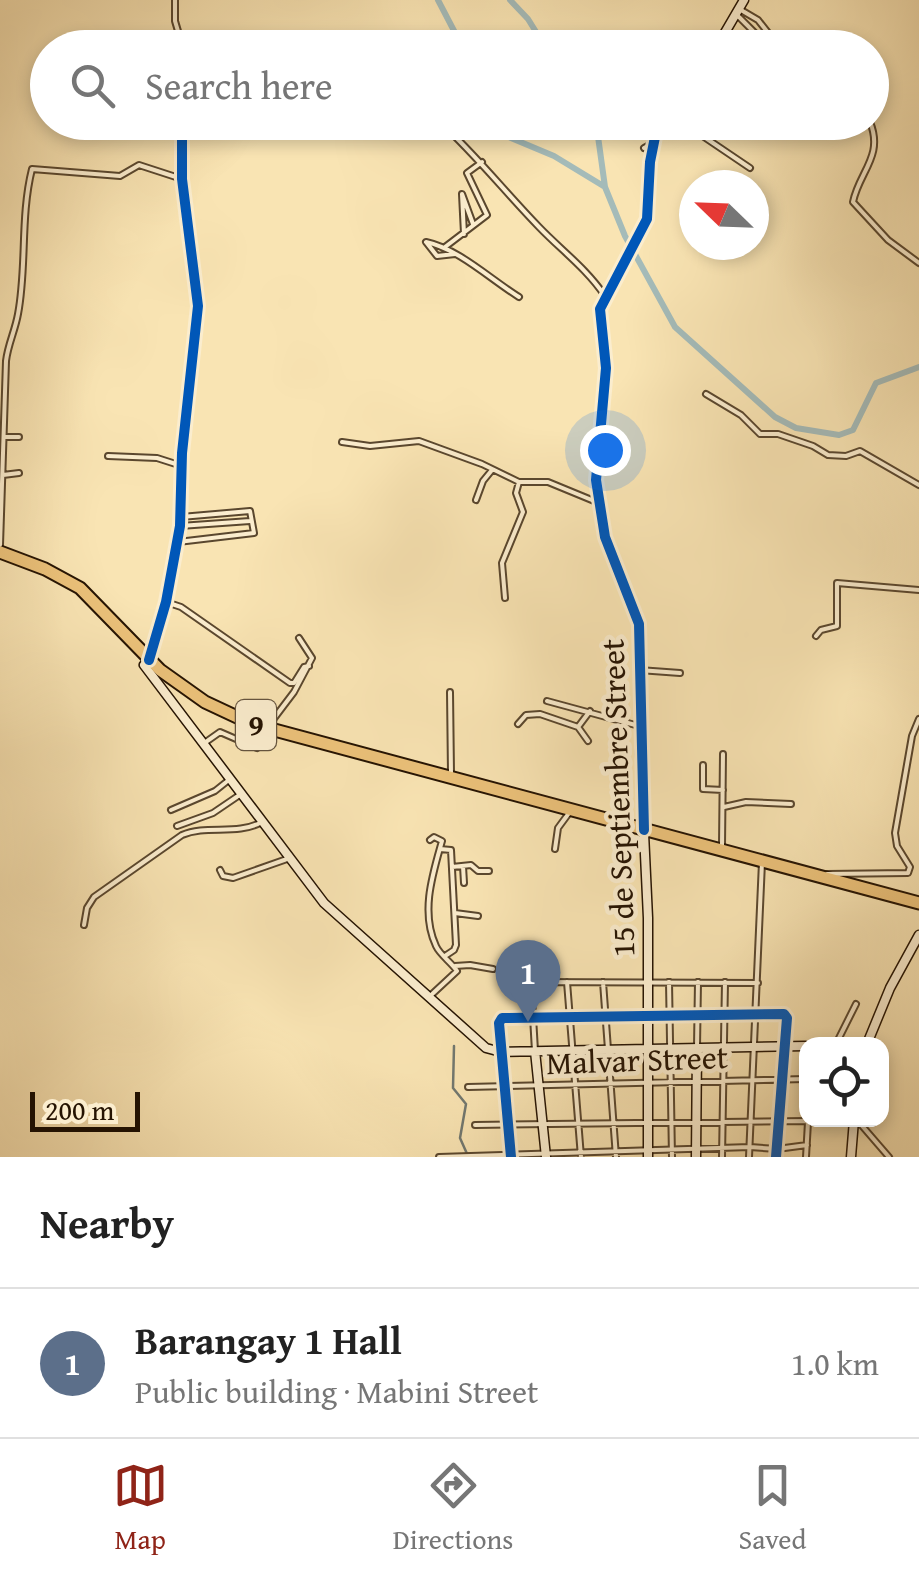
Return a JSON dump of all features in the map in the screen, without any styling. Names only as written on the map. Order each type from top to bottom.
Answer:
[{"type":"highway","name":"9","points":[[0,548],[80,588],[148,660],[204,702],[266,729],[919,903]]},
{"type":"street","points":[[176,0],[178,30]]},
{"type":"street","points":[[740,5],[756,30]]},
{"type":"street","points":[[726,30],[740,5]]},
{"type":"street","points":[[740,5],[766,30]]},
{"type":"street","points":[[182,140],[182,179],[198,306],[178,542],[166,602],[144,665],[338,919],[480,1044],[501,1052],[799,1046]]},
{"type":"street","points":[[459,140],[540,229],[587,271],[605,296]]},
{"type":"street","name":"15 de Septiembre Street","points":[[648,1154],[644,830],[636,612],[605,536],[598,503],[597,456],[606,368],[600,309],[648,214],[650,140]]},
{"type":"street","points":[[708,140],[750,168]]},
{"type":"street","points":[[875,140],[874,154],[853,202],[879,232],[919,262]]},
{"type":"street","points":[[444,248],[488,212],[467,172],[482,162]]},
{"type":"street","points":[[0,548],[8,342],[18,314],[32,170],[120,176],[139,165],[182,179]]},
{"type":"street","points":[[464,234],[462,194],[474,224]]},
{"type":"street","points":[[455,254],[438,256],[426,243],[455,254],[519,297]]},
{"type":"street","points":[[706,394],[741,415],[760,434],[778,434],[828,455],[848,456],[860,451],[919,485]]},
{"type":"street","points":[[5,437],[19,436]]},
{"type":"street","points":[[342,442],[370,446],[419,441],[519,482],[548,482],[598,503]]},
{"type":"street","points":[[108,456],[157,458],[182,466]]},
{"type":"street","points":[[476,500],[482,482],[492,470]]},
{"type":"street","points":[[3,475],[19,473]]},
{"type":"street","points":[[505,598],[502,563],[523,512],[516,493],[519,482]]},
{"type":"street","points":[[178,542],[252,536],[250,511],[181,517]]},
{"type":"street","points":[[180,526],[252,521]]},
{"type":"street","points":[[816,636],[820,630],[837,626],[836,583],[919,590]]},
{"type":"street","points":[[166,602],[181,608],[290,683],[308,666]]},
{"type":"street","points":[[266,729],[308,666],[310,654],[300,638]]},
{"type":"street","points":[[639,670],[680,673]]},
{"type":"street","points":[[450,692],[451,778]]},
{"type":"street","points":[[547,701],[640,726]]},
{"type":"street","points":[[579,729],[590,711]]},
{"type":"street","points":[[518,724],[526,715],[536,714],[579,729],[588,742]]},
{"type":"street","points":[[825,878],[834,872],[908,873],[910,867],[897,846],[896,833],[912,736],[919,719]]},
{"type":"street","points":[[204,744],[220,732],[257,748]]},
{"type":"street","points":[[722,754],[722,850]]},
{"type":"street","points":[[704,765],[703,788],[723,790]]},
{"type":"street","points":[[171,810],[215,791],[230,779]]},
{"type":"street","points":[[177,826],[214,813],[241,794]]},
{"type":"street","points":[[724,807],[746,802],[791,804]]},
{"type":"street","points":[[555,849],[558,828],[570,810]]},
{"type":"street","points":[[84,924],[94,897],[182,835],[247,828],[262,822]]},
{"type":"street","points":[[430,840],[434,837],[442,841],[430,878],[436,946],[455,966],[493,969]]},
{"type":"street","points":[[440,849],[451,850],[455,913],[456,946],[444,956]]},
{"type":"street","points":[[220,870],[232,878],[289,858]]},
{"type":"street","points":[[749,1157],[762,861]]},
{"type":"street","points":[[463,866],[464,883]]},
{"type":"street","points":[[452,868],[488,871]]},
{"type":"street","points":[[455,913],[478,916]]},
{"type":"street","points":[[870,1037],[919,934]]},
{"type":"street","points":[[429,997],[455,975],[455,966]]},
{"type":"street","points":[[545,1156],[529,985],[532,981],[758,982]]},
{"type":"street","points":[[602,981],[616,1154]]},
{"type":"street","points":[[567,982],[581,1155]]},
{"type":"street","points":[[669,982],[672,1157]]},
{"type":"street","points":[[696,1153],[698,982]]},
{"type":"street","points":[[722,1157],[724,982]]},
{"type":"street","points":[[840,1037],[856,1004]]},
{"type":"street","points":[[511,1156],[501,1019],[784,1014],[787,1018],[776,1157]]},
{"type":"street","name":"Malvar Street","points":[[468,1087],[799,1079]]},
{"type":"street","points":[[475,1125],[799,1121]]},
{"type":"street","points":[[806,1157],[808,1127]]},
{"type":"street","points":[[851,1157],[855,1127]]},
{"type":"street","points":[[862,1127],[889,1157]]},
{"type":"street","points":[[440,1157],[648,1154],[672,1149],[696,1153],[722,1148],[807,1145]]},
{"type":"waterway","points":[[438,0],[454,30]]},
{"type":"waterway","points":[[510,0],[535,30]]},
{"type":"waterway","points":[[516,140],[554,156],[605,187]]},
{"type":"waterway","points":[[598,140],[605,187],[625,236],[675,327],[775,417],[796,428],[839,435],[853,430],[876,383],[919,367]]},
{"type":"waterway","points":[[454,1046],[453,1088],[466,1104],[460,1138],[468,1156]]},
{"type":"cycle path","points":[[149,660],[166,602],[180,526],[182,453],[198,306],[182,179],[182,140]]},
{"type":"cycle path","points":[[644,830],[639,624],[605,537],[596,480],[606,368],[600,309],[647,219],[654,140]]},
{"type":"cycle path","points":[[511,1157],[499,1023],[502,1018],[784,1014],[787,1018],[776,1157]]},
{"type":"place","name":"Barangay 1 Hall","points":[[528,1022]]}]
